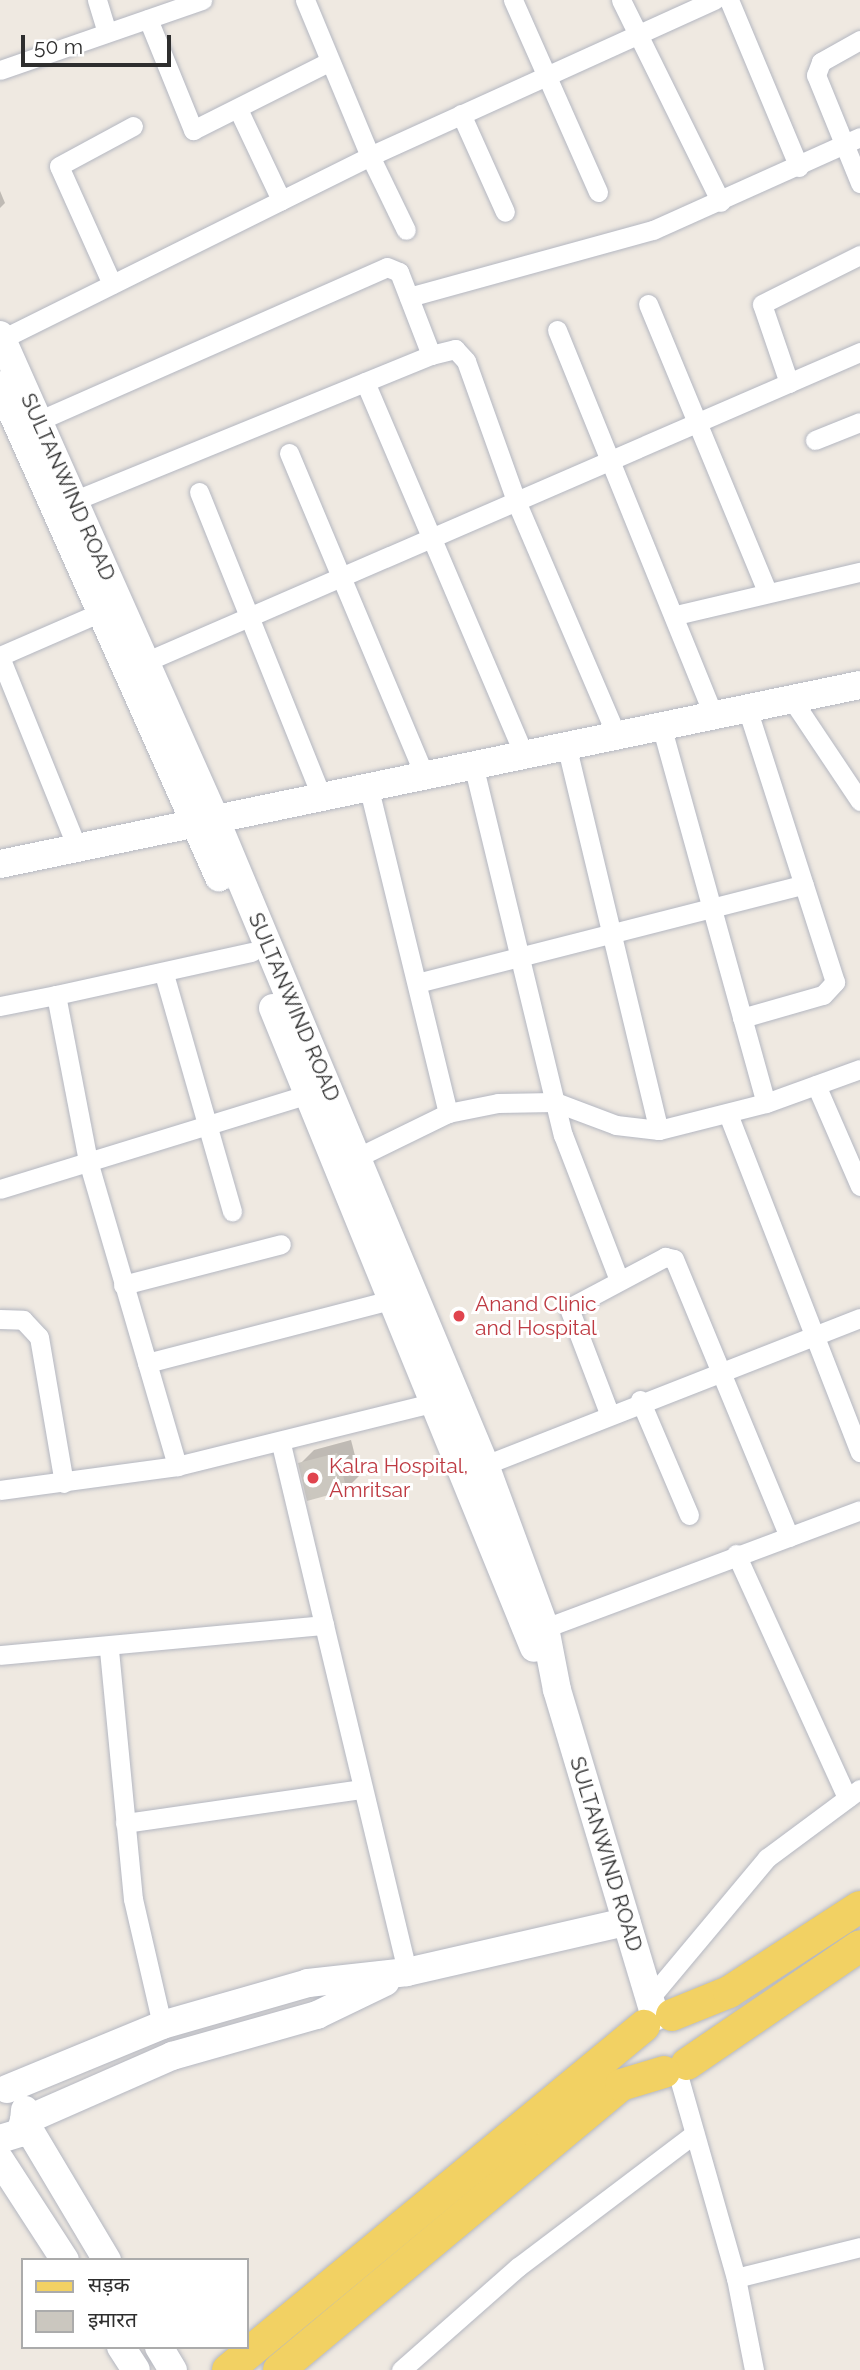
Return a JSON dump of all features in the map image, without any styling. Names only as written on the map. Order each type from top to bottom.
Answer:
[{"type":"main road","name":"SULTANWIND ROAD","points":[[1,338],[18,423],[101,612],[204,818],[444,1400],[529,1638],[557,1690]]},
{"type":"main road","points":[[0,385],[18,423]]},
{"type":"main road","name":"SULTANWIND ROAD","points":[[18,423],[74,502],[145,662],[251,952],[308,1094],[347,1163],[391,1300],[444,1400],[485,1465],[545,1628],[557,1690],[655,2014]]},
{"type":"main road","points":[[0,864],[204,818],[860,685]]},
{"type":"main road","points":[[228,2370],[655,2014],[729,1992],[860,1907]]},
{"type":"main road","points":[[2,2086],[162,2025],[307,1983],[407,1972],[626,1922]]},
{"type":"main road","points":[[279,2370],[621,2085],[676,2069],[860,1946]]},
{"type":"main road","points":[[24,2121],[172,2056],[317,2015],[407,1972]]},
{"type":"main road","points":[[655,2014],[684,2020],[695,2040],[676,2069]]},
{"type":"main road","points":[[655,2014],[638,2048],[643,2059],[676,2069]]},
{"type":"main road","points":[[0,2138],[20,2133],[25,2104],[2,2086]]},
{"type":"main road","points":[[24,2121],[106,2258]]},
{"type":"main road","points":[[0,2160],[64,2258]]},
{"type":"main road","points":[[122,2349],[136,2370]]},
{"type":"main road","points":[[160,2349],[173,2370]]},
{"type":"street","points":[[97,0],[107,33]]},
{"type":"street","points":[[0,69],[202,0]]},
{"type":"street","points":[[305,0],[328,62],[406,230]]},
{"type":"street","points":[[513,0],[598,192]]},
{"type":"street","points":[[621,0],[721,202]]},
{"type":"street","points":[[1,338],[370,156],[714,0]]},
{"type":"street","points":[[729,0],[799,167]]},
{"type":"street","points":[[148,19],[187,125],[200,131],[328,62]]},
{"type":"street","points":[[860,40],[816,68],[852,141],[860,183]]},
{"type":"street","points":[[238,109],[281,200]]},
{"type":"street","points":[[461,114],[505,212]]},
{"type":"street","points":[[112,284],[59,166],[133,126]]},
{"type":"street","points":[[409,297],[582,252],[721,202],[852,141]]},
{"type":"street","points":[[789,383],[762,304],[860,255]]},
{"type":"street","points":[[18,423],[387,267],[399,272],[431,355]]},
{"type":"street","points":[[648,304],[694,424],[767,592]]},
{"type":"street","points":[[557,330],[676,615],[713,715]]},
{"type":"street","points":[[145,662],[860,352]]},
{"type":"street","points":[[74,502],[431,355],[461,353],[516,501],[616,734]]},
{"type":"street","points":[[365,382],[523,752]]},
{"type":"street","points":[[816,440],[860,422]]},
{"type":"street","points":[[289,453],[338,578],[424,774]]},
{"type":"street","points":[[199,492],[321,795]]},
{"type":"street","points":[[676,615],[860,572]]},
{"type":"street","points":[[77,848],[0,656],[101,612]]},
{"type":"street","points":[[791,698],[860,800]]},
{"type":"street","points":[[742,1018],[823,995],[835,982],[747,708]]},
{"type":"street","points":[[661,725],[766,1103]]},
{"type":"street","points":[[566,744],[659,1130]]},
{"type":"street","points":[[473,764],[573,1170],[619,1280]]},
{"type":"street","points":[[368,785],[448,1113]]},
{"type":"street","points":[[416,983],[804,884]]},
{"type":"street","points":[[0,1006],[164,974],[251,952]]},
{"type":"street","points":[[164,974],[232,1211]]},
{"type":"street","points":[[56,995],[88,1161],[177,1466]]},
{"type":"street","points":[[347,1163],[448,1113],[498,1103],[555,1102],[616,1125],[659,1130],[766,1103],[860,1069]]},
{"type":"street","points":[[816,1085],[860,1186]]},
{"type":"street","points":[[1,1184],[88,1161],[308,1094]]},
{"type":"street","points":[[728,1114],[859,1449]]},
{"type":"street","points":[[123,1285],[281,1244]]},
{"type":"street","points":[[609,1413],[568,1312],[577,1299],[665,1257],[674,1259],[789,1537]]},
{"type":"street","points":[[147,1363],[391,1300]]},
{"type":"street","points":[[485,1465],[640,1400],[721,1373],[860,1318]]},
{"type":"street","points":[[0,1319],[23,1320],[39,1337],[64,1483]]},
{"type":"street","points":[[0,1490],[177,1466],[281,1444],[444,1400]]},
{"type":"street","points":[[640,1400],[689,1515]]},
{"type":"street","points":[[281,1444],[407,1972]]},
{"type":"street","points":[[545,1628],[736,1554],[860,1510]]},
{"type":"street","points":[[655,2014],[750,1875],[853,1793],[736,1554]]},
{"type":"street","points":[[0,1655],[109,1650],[324,1625]]},
{"type":"street","points":[[109,1650],[125,1823],[141,1950],[162,2025]]},
{"type":"street","points":[[125,1823],[362,1789]]},
{"type":"street","points":[[676,2069],[736,2278],[754,2370]]},
{"type":"street","points":[[401,2370],[518,2267],[694,2134]]},
{"type":"street","points":[[736,2278],[860,2247]]},
{"type":"building","points":[[337,1453],[347,1490],[307,1501],[298,1463]]},
{"type":"place","name":"Anand Clinic and Hospital","points":[[459,1316]]},
{"type":"place","name":"Kalra Hospital, Amritsar","points":[[313,1478]]}]
